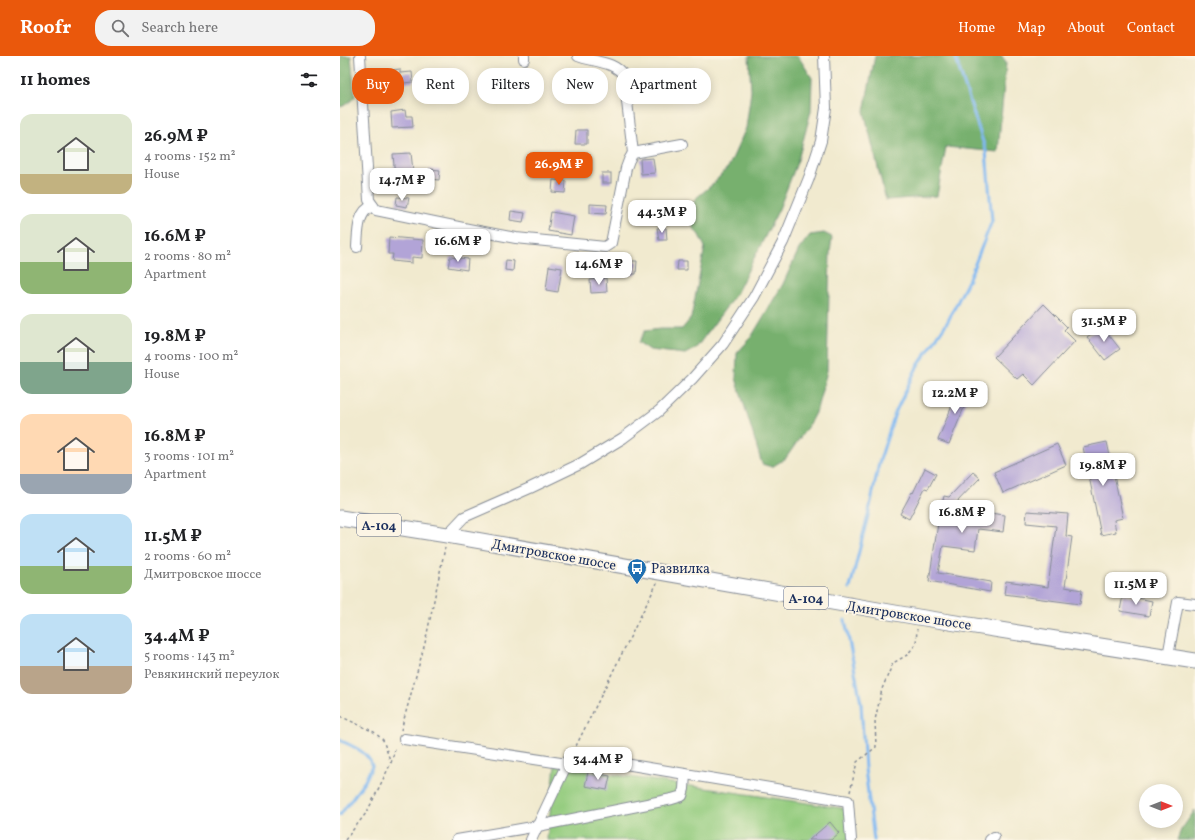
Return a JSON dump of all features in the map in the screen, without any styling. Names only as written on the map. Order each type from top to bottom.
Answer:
[{"type":"highway","name":"Дмитровское шоссе","points":[[340,518],[447,535],[918,617],[1195,661]]},
{"type":"street","points":[[360,56],[369,200],[376,210],[468,230],[516,238],[605,247],[611,244],[626,168],[633,153],[624,76],[611,65],[578,56]]},
{"type":"street","points":[[447,535],[464,517],[580,464],[623,438],[659,411],[692,380],[723,344],[754,297],[783,242],[809,178],[821,141],[826,108],[824,56]]},
{"type":"street","points":[[633,153],[682,144]]},
{"type":"street","points":[[357,247],[362,214],[367,207],[373,206]]},
{"type":"street","points":[[1168,656],[1178,602],[1195,604]]},
{"type":"street","points":[[400,738],[567,764]]},
{"type":"street","points":[[531,840],[571,755],[848,801],[851,840]]},
{"type":"street","points":[[457,840],[538,826],[672,799],[682,796],[686,774]]},
{"type":"path","points":[[346,840],[367,812],[391,764],[400,738],[425,644],[447,535]]},
{"type":"path","points":[[571,755],[662,573]]},
{"type":"path","points":[[848,801],[857,762],[876,747],[875,720],[882,689],[893,663],[908,655],[916,644],[918,617]]},
{"type":"path","points":[[340,716],[374,732],[383,740],[391,764]]},
{"type":"green space","points":[[340,56],[351,56],[352,100],[346,105],[340,107]]},
{"type":"green space","points":[[749,56],[798,56],[812,78],[811,111],[798,160],[779,209],[736,294],[696,348],[685,354],[650,350],[638,342],[645,331],[682,329],[691,318],[705,247],[699,235],[693,228],[689,214],[695,199],[713,184],[729,166],[746,128],[751,91]]},
{"type":"green space","points":[[875,56],[1002,56],[1006,63],[998,152],[946,147],[937,196],[886,200],[864,111]]},
{"type":"green space","points":[[824,233],[832,237],[830,253],[827,371],[817,409],[808,426],[786,458],[772,467],[762,464],[736,378],[737,353],[750,339],[783,284],[799,249],[810,235]]},
{"type":"green space","points":[[555,766],[848,809],[852,840],[547,840]]},
{"type":"green space","points":[[1195,810],[1195,840],[1177,840],[1183,827]]},
{"type":"building","points":[[412,72],[412,82],[404,83],[404,73]]},
{"type":"building","points":[[405,110],[406,116],[412,116],[413,127],[392,128],[391,112]]},
{"type":"building","points":[[576,130],[587,130],[587,144],[575,144]]},
{"type":"building","points":[[411,153],[413,171],[406,171],[407,177],[395,178],[393,154]]},
{"type":"building","points":[[653,158],[655,173],[641,174],[640,159]]},
{"type":"building","points":[[429,169],[440,170],[439,180],[429,179]]},
{"type":"building","points":[[602,173],[611,173],[611,183],[602,183]]},
{"type":"building","points":[[553,180],[566,181],[565,193],[552,192]]},
{"type":"building","points":[[397,197],[409,198],[407,207],[396,205]]},
{"type":"building","points":[[590,204],[607,205],[606,214],[590,213]]},
{"type":"building","points":[[511,211],[525,213],[523,222],[510,220]]},
{"type":"building","points":[[551,212],[574,216],[571,235],[548,231]]},
{"type":"building","points":[[657,228],[666,228],[667,240],[659,240]]},
{"type":"building","points":[[389,237],[423,240],[422,258],[412,257],[412,263],[392,261],[393,254],[388,254]]},
{"type":"building","points":[[450,257],[468,259],[467,270],[448,267]]},
{"type":"building","points":[[506,260],[514,261],[513,271],[505,270]]},
{"type":"building","points":[[620,261],[637,261],[636,274],[619,274]]},
{"type":"building","points":[[678,261],[687,261],[687,270],[677,270]]},
{"type":"building","points":[[549,266],[562,268],[558,292],[546,290]]},
{"type":"building","points":[[606,278],[607,292],[591,293],[590,280]]},
{"type":"building","points":[[1044,304],[1067,327],[1064,330],[1075,341],[1034,385],[1023,374],[1017,379],[994,357]]},
{"type":"building","points":[[1102,326],[1120,349],[1105,360],[1087,337]]},
{"type":"building","points":[[963,384],[971,388],[965,397],[968,398],[949,444],[938,440],[956,396]]},
{"type":"building","points":[[1107,442],[1123,518],[1114,520],[1116,532],[1101,535],[1083,447]]},
{"type":"building","points":[[1057,444],[1066,465],[1003,493],[994,472]]},
{"type":"building","points":[[925,468],[936,474],[928,489],[925,488],[909,519],[900,514],[912,492],[913,493]]},
{"type":"building","points":[[973,472],[980,478],[954,505],[981,509],[981,512],[1005,515],[1003,532],[978,529],[975,550],[943,546],[938,573],[991,582],[990,592],[929,581],[939,517],[944,496],[949,497]]},
{"type":"building","points":[[1027,511],[1068,514],[1066,536],[1072,537],[1065,587],[1082,590],[1080,604],[1004,594],[1006,581],[1048,587],[1056,526],[1026,523]]},
{"type":"building","points":[[1123,595],[1152,601],[1149,616],[1120,611]]},
{"type":"building","points":[[588,772],[610,776],[607,790],[585,786]]},
{"type":"building","points":[[830,822],[839,833],[831,840],[809,840]]},
{"type":"waterway","points":[[850,588],[879,463],[895,413],[917,367],[948,321],[969,279],[992,221],[986,151],[955,56]]},
{"type":"waterway","points":[[845,620],[861,703],[865,769],[874,840]]},
{"type":"waterway","points":[[340,740],[364,753],[372,766],[365,781],[340,815]]},
{"type":"place","name":"Развилка","points":[[637,585]]}]
